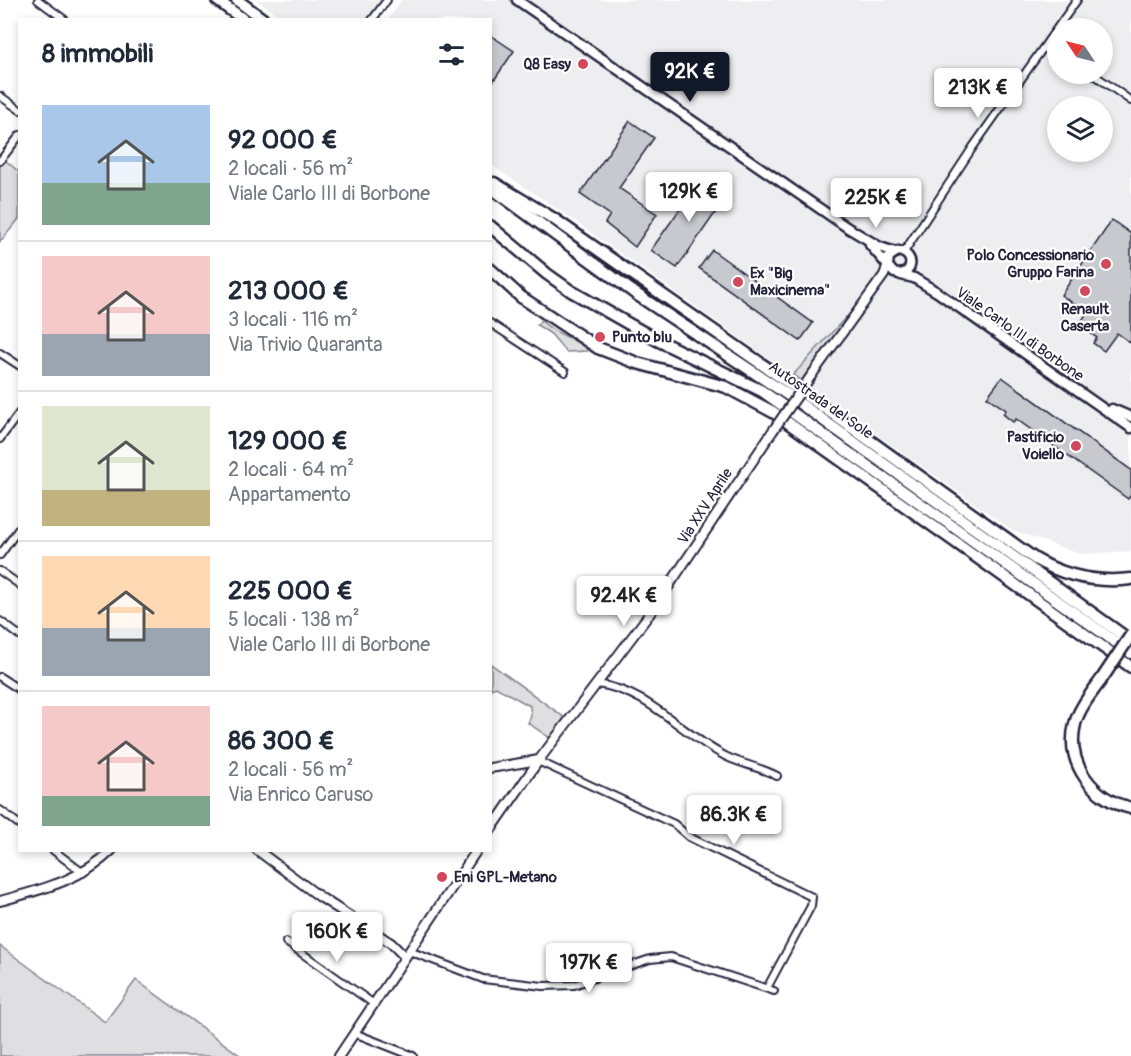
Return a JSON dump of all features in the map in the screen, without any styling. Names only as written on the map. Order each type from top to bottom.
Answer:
[{"type":"highway","points":[[217,0],[240,18]]},
{"type":"highway","points":[[237,0],[261,18]]},
{"type":"highway","points":[[492,183],[554,219],[1035,559],[1048,567],[1078,577],[1106,580],[1131,579]]},
{"type":"highway","name":"Autostrada del Sole","points":[[492,188],[655,307],[800,403],[1131,642]]},
{"type":"highway","name":"Autostrada del Sole","points":[[492,228],[571,291],[657,340],[762,391],[1131,653]]},
{"type":"highway","points":[[492,271],[521,297],[598,348],[637,363],[726,387],[766,407],[1131,667]]},
{"type":"highway","points":[[1131,635],[1084,714],[1078,740],[1080,756],[1085,769],[1095,783],[1131,806]]},
{"type":"highway","points":[[1102,682],[1131,642]]},
{"type":"main road","name":"Viale Carlo III di Borbone","points":[[517,0],[848,228],[877,251],[891,271],[919,280],[1131,428]]},
{"type":"main road","name":"Viale Carlo III di Borbone","points":[[848,228],[880,247],[909,256],[916,273],[937,292]]},
{"type":"main road","points":[[888,265],[889,257],[900,252]]},
{"type":"main road","points":[[899,275],[907,272],[911,263]]},
{"type":"main road","name":"Viale Carlo III di Borbone","points":[[1088,397],[1131,417]]},
{"type":"street","points":[[38,0],[62,18]]},
{"type":"street","points":[[374,18],[387,0]]},
{"type":"street","points":[[1064,18],[1077,0]]},
{"type":"street","points":[[900,252],[1047,42]]},
{"type":"street","points":[[1107,84],[1131,101]]},
{"type":"street","points":[[0,96],[18,109]]},
{"type":"street","points":[[0,161],[18,138]]},
{"type":"street","name":"Via XXV Aprile","points":[[492,828],[538,760],[654,608],[772,432],[878,284],[888,265]]},
{"type":"street","name":"Via XXV Aprile","points":[[878,284],[888,276],[899,275]]},
{"type":"street","points":[[492,324],[565,372]]},
{"type":"street","points":[[0,353],[18,365]]},
{"type":"street","points":[[0,439],[18,415]]},
{"type":"street","points":[[0,555],[18,531]]},
{"type":"street","points":[[0,571],[18,584]]},
{"type":"street","points":[[0,621],[18,634]]},
{"type":"street","points":[[0,677],[18,689]]},
{"type":"street","points":[[597,684],[614,686],[638,695],[726,756],[777,776]]},
{"type":"street","points":[[260,852],[320,897],[407,954],[476,977],[527,985],[574,985],[650,959],[671,957],[770,990],[811,906],[812,897],[689,837],[674,824],[538,760],[492,768]]},
{"type":"street","points":[[0,810],[18,824]]},
{"type":"street","points":[[56,852],[83,873]]},
{"type":"street","points":[[0,901],[83,873],[109,852]]},
{"type":"street","points":[[339,1056],[476,852]]},
{"type":"street","points":[[286,942],[374,1004]]},
{"type":"street","points":[[354,1033],[413,1056]]},
{"type":"shaded area","points":[[257,0],[392,0],[372,18],[282,18]]},
{"type":"shaded area","points":[[401,0],[1131,0],[1131,551],[1080,554],[1012,530],[559,210],[492,166],[492,18],[389,18]]},
{"type":"shaded area","points":[[5,160],[18,171],[18,220],[0,242],[0,166]]},
{"type":"shaded area","points":[[846,317],[847,321],[802,381],[793,375]]},
{"type":"shaded area","points":[[541,320],[556,332],[588,347],[587,351],[566,352],[551,334],[537,325]]},
{"type":"shaded area","points":[[492,665],[565,718],[550,738],[528,723],[531,716],[530,706],[496,687],[492,689]]},
{"type":"shaded area","points":[[0,946],[105,1022],[136,980],[241,1056],[0,1056]]},
{"type":"building","points":[[492,36],[514,51],[492,83]]},
{"type":"building","points":[[630,121],[654,138],[619,188],[657,214],[635,247],[605,223],[610,215],[580,194]]},
{"type":"building","points":[[701,179],[727,196],[677,268],[651,250]]},
{"type":"building","name":"Polo Concessionario Gruppo Farina","points":[[1112,220],[1131,234],[1131,343],[1117,333],[1104,351],[1093,343],[1097,338],[1079,325],[1087,313],[1061,295]]},
{"type":"building","name":"Ex \"Big Maxicinema\"","points":[[712,250],[813,323],[800,341],[699,268]]},
{"type":"building","name":"Pastificio Voiello","points":[[1002,377],[1131,470],[1131,495],[1128,499],[1016,419],[1013,422],[1003,414],[1006,410],[987,397]]},
{"type":"place","name":"Q8 Easy","points":[[583,64]]},
{"type":"place","name":"Polo Concessionario Gruppo Farina","points":[[1106,264]]},
{"type":"place","name":"Ex \"Big Maxicinema\"","points":[[738,282]]},
{"type":"place","name":"Renault Caserta","points":[[1085,291]]},
{"type":"place","name":"Punto blu","points":[[600,337]]},
{"type":"place","name":"Pastificio Voiello","points":[[1076,446]]},
{"type":"place","name":"Eni GPL-Metano","points":[[442,877]]}]
